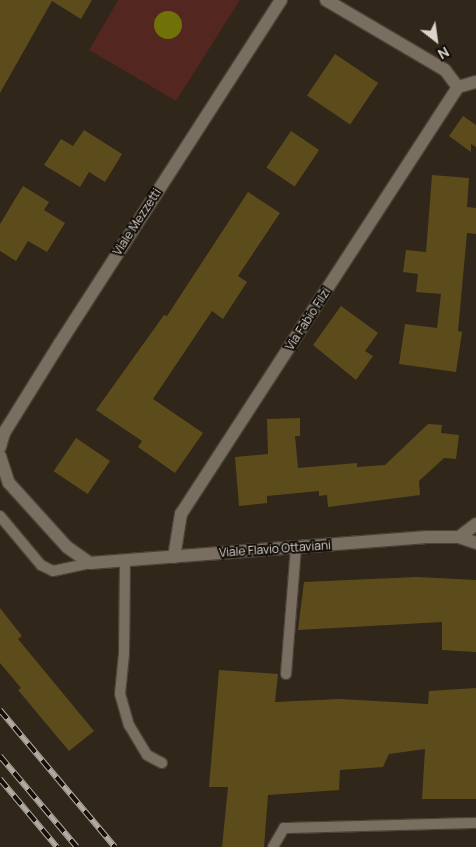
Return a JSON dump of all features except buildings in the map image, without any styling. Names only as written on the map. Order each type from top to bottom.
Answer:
[{"type":"main road","name":"Viale Mezzetti","points":[[0,447],[4,433],[60,342],[281,0]]},
{"type":"main road","points":[[326,0],[445,70],[458,87],[476,82]]},
{"type":"main road","name":"Via Fabio Filzi","points":[[174,557],[181,514],[458,87]]},
{"type":"main road","points":[[0,456],[9,483],[67,547],[90,563]]},
{"type":"main road","points":[[459,538],[476,524]]},
{"type":"main road","name":"Viale Flavio Ottaviani","points":[[90,563],[296,547],[459,538],[476,543]]},
{"type":"lane","points":[[0,516],[41,565],[53,571],[90,563]]},
{"type":"lane","points":[[286,674],[296,547]]},
{"type":"lane","points":[[125,561],[124,654],[120,694],[129,725],[147,755],[162,763]]},
{"type":"lane","points":[[273,847],[284,828],[476,823]]},
{"type":"shaded area","points":[[118,0],[240,0],[176,101],[89,50]]},
{"type":"shaded area","points":[[168,11],[178,15],[182,25],[178,35],[168,39],[158,35],[154,25],[158,15]]},
{"type":"railway","points":[[0,710],[115,847]]},
{"type":"railway","points":[[0,756],[77,847]]},
{"type":"railway","points":[[0,779],[57,847]]}]
